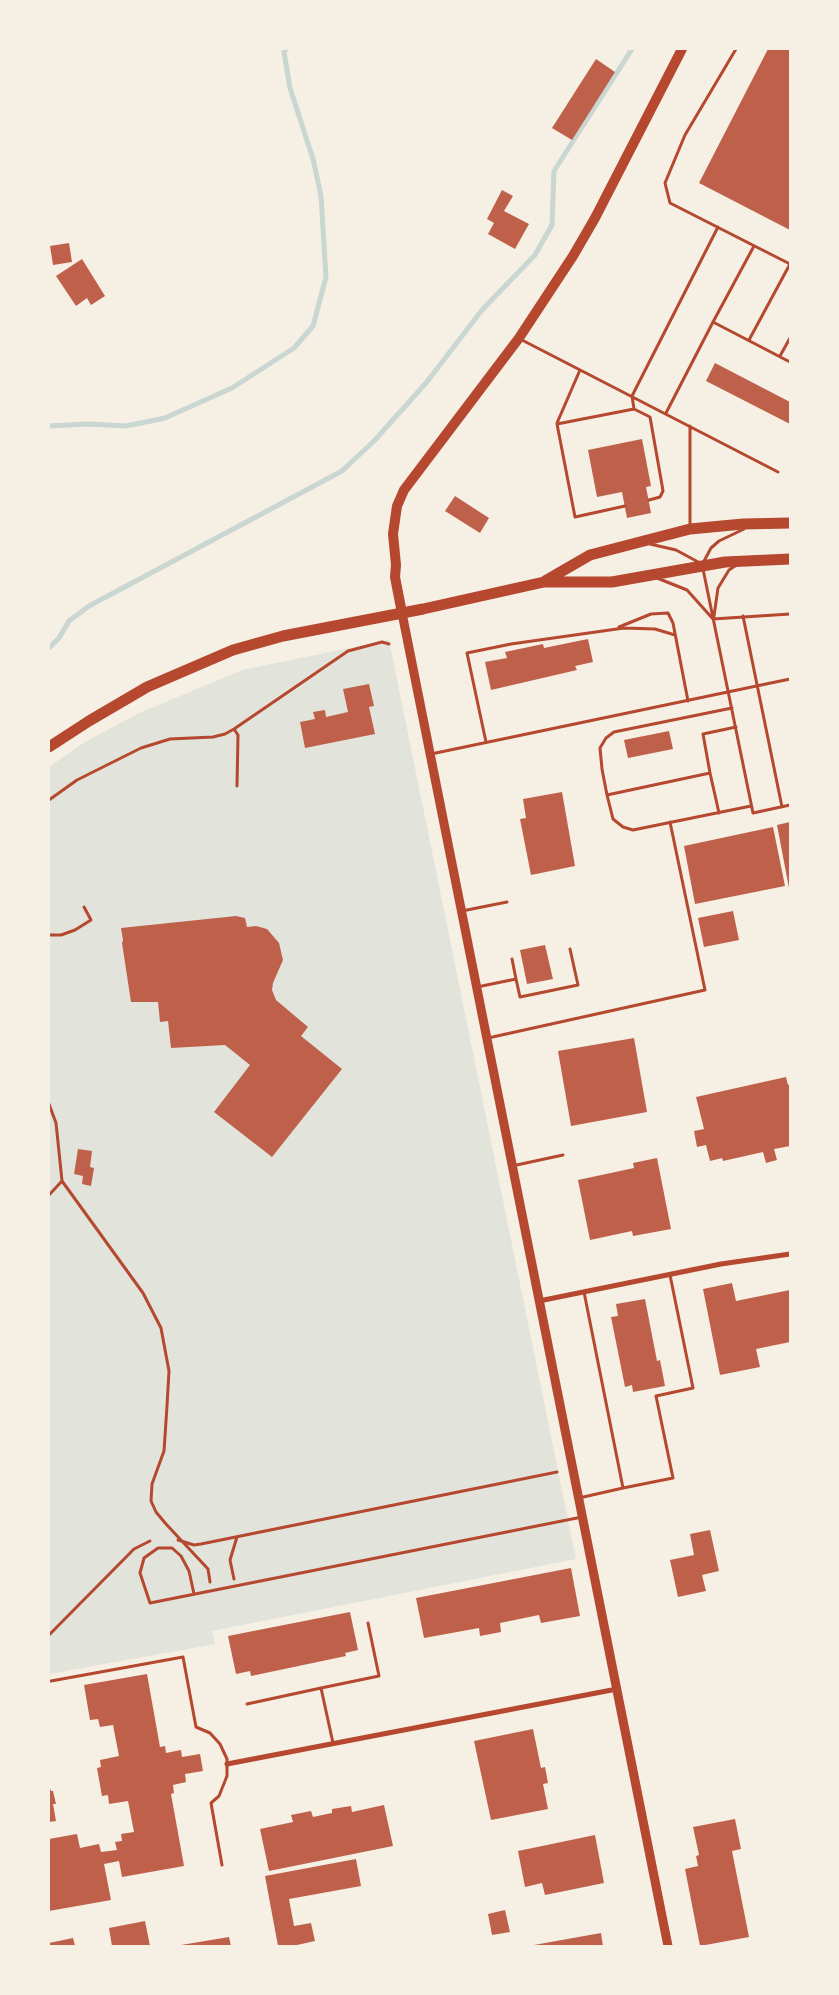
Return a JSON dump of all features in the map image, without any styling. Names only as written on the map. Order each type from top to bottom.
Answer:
[{"type":"main road","points":[[402,613],[395,577],[396,565],[393,534],[397,506],[404,490],[519,338],[573,256],[682,49]]},
{"type":"main road","points":[[544,582],[590,555],[690,529],[764,523],[790,523]]},
{"type":"main road","points":[[49,747],[147,687],[233,650],[283,636],[402,613],[544,582],[612,582],[703,565],[751,559],[790,559]]},
{"type":"street","points":[[402,613],[668,1946]]},
{"type":"street","points":[[539,1301],[790,1254]]},
{"type":"street","points":[[227,1764],[616,1689]]},
{"type":"lane","points":[[736,49],[685,135],[665,183],[670,203],[790,264],[748,340]]},
{"type":"lane","points":[[634,409],[632,396],[718,227]]},
{"type":"lane","points":[[666,413],[754,246]]},
{"type":"lane","points":[[713,322],[790,362]]},
{"type":"lane","points":[[519,338],[778,472]]},
{"type":"lane","points":[[780,356],[790,338]]},
{"type":"lane","points":[[580,370],[557,424],[575,517],[625,506]]},
{"type":"lane","points":[[557,424],[634,409],[650,418],[663,491],[660,497],[649,500]]},
{"type":"lane","points":[[690,426],[688,518],[690,529]]},
{"type":"lane","points":[[764,523],[736,532],[719,541],[711,548],[703,565],[753,813],[790,806]]},
{"type":"lane","points":[[633,544],[651,544],[676,550],[703,565]]},
{"type":"lane","points":[[713,619],[718,588],[729,570],[739,563],[751,559]]},
{"type":"lane","points":[[650,575],[687,590],[713,619]]},
{"type":"lane","points":[[614,629],[651,614],[668,613],[673,622],[688,701]]},
{"type":"lane","points":[[713,619],[790,614]]},
{"type":"lane","points":[[743,616],[782,807]]},
{"type":"lane","points":[[486,742],[467,653],[511,644],[614,629],[655,629],[675,635]]},
{"type":"lane","points":[[430,754],[790,679]]},
{"type":"lane","points":[[732,708],[614,732],[606,738],[600,748],[602,770],[613,819],[623,827],[633,830],[751,806]]},
{"type":"lane","points":[[719,813],[703,734],[736,728]]},
{"type":"lane","points":[[607,795],[710,773]]},
{"type":"lane","points":[[487,1038],[705,990],[670,822]]},
{"type":"lane","points":[[462,911],[507,902]]},
{"type":"lane","points":[[512,958],[520,997],[578,985],[570,949]]},
{"type":"lane","points":[[477,987],[516,979]]},
{"type":"lane","points":[[512,1166],[563,1155]]},
{"type":"lane","points":[[578,1498],[673,1478],[656,1396],[693,1388],[670,1275]]},
{"type":"lane","points":[[584,1292],[623,1488]]},
{"type":"lane","points":[[194,1594],[189,1571],[181,1556],[172,1548],[158,1548],[144,1558],[140,1573],[150,1603],[583,1517]]},
{"type":"lane","points":[[247,1704],[380,1676],[368,1623]]},
{"type":"lane","points":[[51,1681],[183,1657],[196,1727],[210,1734],[220,1744],[227,1759],[227,1776],[219,1796],[211,1804],[222,1865]]},
{"type":"lane","points":[[321,1688],[333,1744]]},
{"type":"path","points":[[49,800],[78,780],[141,748],[170,739],[213,737],[234,729],[348,650],[382,642],[388,644]]},
{"type":"path","points":[[234,729],[238,735],[238,786]]},
{"type":"path","points":[[49,935],[61,935],[75,930],[91,920],[84,907]]},
{"type":"path","points":[[49,1104],[56,1123],[62,1181],[143,1293],[161,1328],[168,1371],[167,1406],[164,1451],[152,1484],[151,1501],[161,1518],[208,1569],[212,1590]]},
{"type":"path","points":[[49,1195],[62,1181]]},
{"type":"path","points":[[170,1538],[194,1545],[556,1472]]},
{"type":"path","points":[[235,1586],[230,1560],[238,1536]]},
{"type":"path","points":[[49,1635],[134,1549],[148,1541],[155,1540]]},
{"type":"shaded area","points":[[389,640],[576,1559],[212,1631],[215,1644],[49,1674],[49,767],[85,742],[137,714],[242,670]]},
{"type":"building","points":[[768,49],[790,49],[790,230],[699,183]]},
{"type":"building","points":[[596,59],[615,72],[572,140],[552,128]]},
{"type":"building","points":[[502,190],[513,196],[504,211],[529,224],[515,249],[488,234],[494,223],[487,219]]},
{"type":"building","points":[[69,243],[72,262],[53,265],[50,246]]},
{"type":"building","points":[[82,259],[105,296],[91,305],[87,298],[76,306],[56,276]]},
{"type":"building","points":[[715,363],[790,402],[790,424],[706,381]]},
{"type":"building","points":[[642,439],[651,486],[646,487],[651,513],[627,518],[622,492],[597,497],[588,450]]},
{"type":"building","points":[[455,496],[489,518],[480,533],[445,511]]},
{"type":"building","points":[[588,639],[593,662],[575,666],[577,670],[491,690],[485,662],[507,658],[505,652],[543,644],[544,648]]},
{"type":"building","points":[[369,684],[374,706],[369,707],[375,734],[305,748],[300,722],[315,719],[313,712],[325,710],[326,717],[348,712],[343,689]]},
{"type":"building","points":[[669,731],[673,749],[628,758],[624,740]]},
{"type":"building","points":[[562,792],[575,866],[531,875],[520,819],[526,818],[523,799]]},
{"type":"building","points":[[790,822],[790,888],[789,888],[777,825]]},
{"type":"building","points":[[773,827],[785,886],[695,904],[684,846]]},
{"type":"building","points":[[733,911],[739,940],[704,947],[698,918]]},
{"type":"building","points":[[236,916],[245,918],[247,927],[256,926],[267,929],[279,943],[283,960],[273,983],[272,990],[276,1000],[308,1027],[301,1036],[342,1069],[272,1157],[214,1112],[250,1065],[225,1045],[171,1048],[168,1021],[160,1022],[158,1002],[131,1002],[122,943],[121,928]]},
{"type":"building","points":[[545,945],[553,979],[527,984],[520,950]]},
{"type":"building","points":[[634,1038],[647,1112],[571,1126],[558,1051]]},
{"type":"building","points":[[786,1077],[788,1085],[790,1084],[790,1146],[774,1149],[777,1160],[766,1163],[763,1152],[723,1161],[722,1158],[710,1161],[706,1145],[697,1147],[694,1131],[704,1129],[696,1097]]},
{"type":"building","points":[[78,1149],[92,1151],[90,1167],[94,1168],[91,1186],[82,1184],[83,1176],[74,1174]]},
{"type":"building","points":[[657,1158],[671,1229],[633,1236],[632,1231],[590,1240],[578,1180],[634,1168],[633,1163]]},
{"type":"building","points":[[732,1283],[736,1301],[790,1290],[790,1342],[756,1349],[760,1367],[720,1375],[703,1289]]},
{"type":"building","points":[[645,1299],[657,1361],[660,1360],[665,1386],[633,1392],[632,1385],[625,1387],[611,1317],[618,1316],[616,1304]]},
{"type":"building","points":[[710,1530],[719,1571],[702,1575],[706,1591],[678,1597],[670,1560],[694,1555],[690,1534]]},
{"type":"building","points":[[571,1568],[580,1616],[541,1623],[539,1615],[500,1623],[501,1632],[480,1636],[479,1628],[424,1638],[416,1598]]},
{"type":"building","points":[[350,1612],[358,1650],[345,1653],[346,1656],[251,1676],[250,1671],[236,1674],[228,1636]]},
{"type":"building","points":[[147,1674],[160,1747],[165,1746],[166,1753],[181,1750],[182,1757],[200,1754],[203,1771],[185,1774],[186,1782],[173,1785],[174,1793],[171,1794],[184,1866],[122,1877],[119,1861],[104,1864],[111,1900],[49,1911],[49,1839],[77,1834],[80,1848],[99,1844],[101,1852],[117,1850],[115,1842],[122,1841],[121,1834],[134,1832],[128,1801],[109,1804],[108,1795],[102,1796],[97,1768],[101,1767],[100,1760],[119,1756],[113,1725],[100,1727],[98,1719],[90,1720],[84,1685]]},
{"type":"building","points":[[533,1729],[541,1768],[545,1767],[548,1783],[543,1784],[548,1809],[491,1820],[474,1741]]},
{"type":"building","points":[[49,1786],[51,1791],[53,1791],[56,1804],[53,1804],[56,1821],[49,1822]]},
{"type":"building","points":[[384,1805],[393,1846],[269,1871],[260,1829],[293,1822],[291,1815],[311,1811],[313,1817],[332,1813],[332,1809],[351,1806],[352,1812]]},
{"type":"building","points":[[735,1819],[741,1849],[732,1851],[749,1937],[700,1946],[685,1869],[698,1866],[696,1856],[699,1855],[693,1827]]},
{"type":"building","points":[[595,1835],[604,1883],[545,1895],[542,1883],[525,1887],[518,1851]]},
{"type":"building","points":[[356,1859],[361,1886],[289,1899],[294,1926],[311,1923],[315,1941],[298,1946],[278,1946],[265,1876]]},
{"type":"building","points":[[505,1910],[510,1932],[492,1935],[488,1914]]},
{"type":"building","points":[[145,1921],[150,1946],[112,1946],[109,1928]]},
{"type":"building","points":[[601,1933],[603,1946],[534,1946],[534,1945]]},
{"type":"building","points":[[229,1937],[231,1946],[181,1946],[181,1945]]},
{"type":"building","points":[[73,1938],[75,1946],[49,1946],[49,1943]]},
{"type":"waterway","points":[[49,426],[88,424],[126,426],[165,418],[232,388],[294,348],[313,326],[326,277],[321,196],[313,159],[290,88],[284,52],[286,49]]},
{"type":"waterway","points":[[49,648],[59,638],[69,621],[89,606],[342,471],[374,441],[426,383],[482,310],[535,255],[552,225],[554,171],[632,49]]}]
